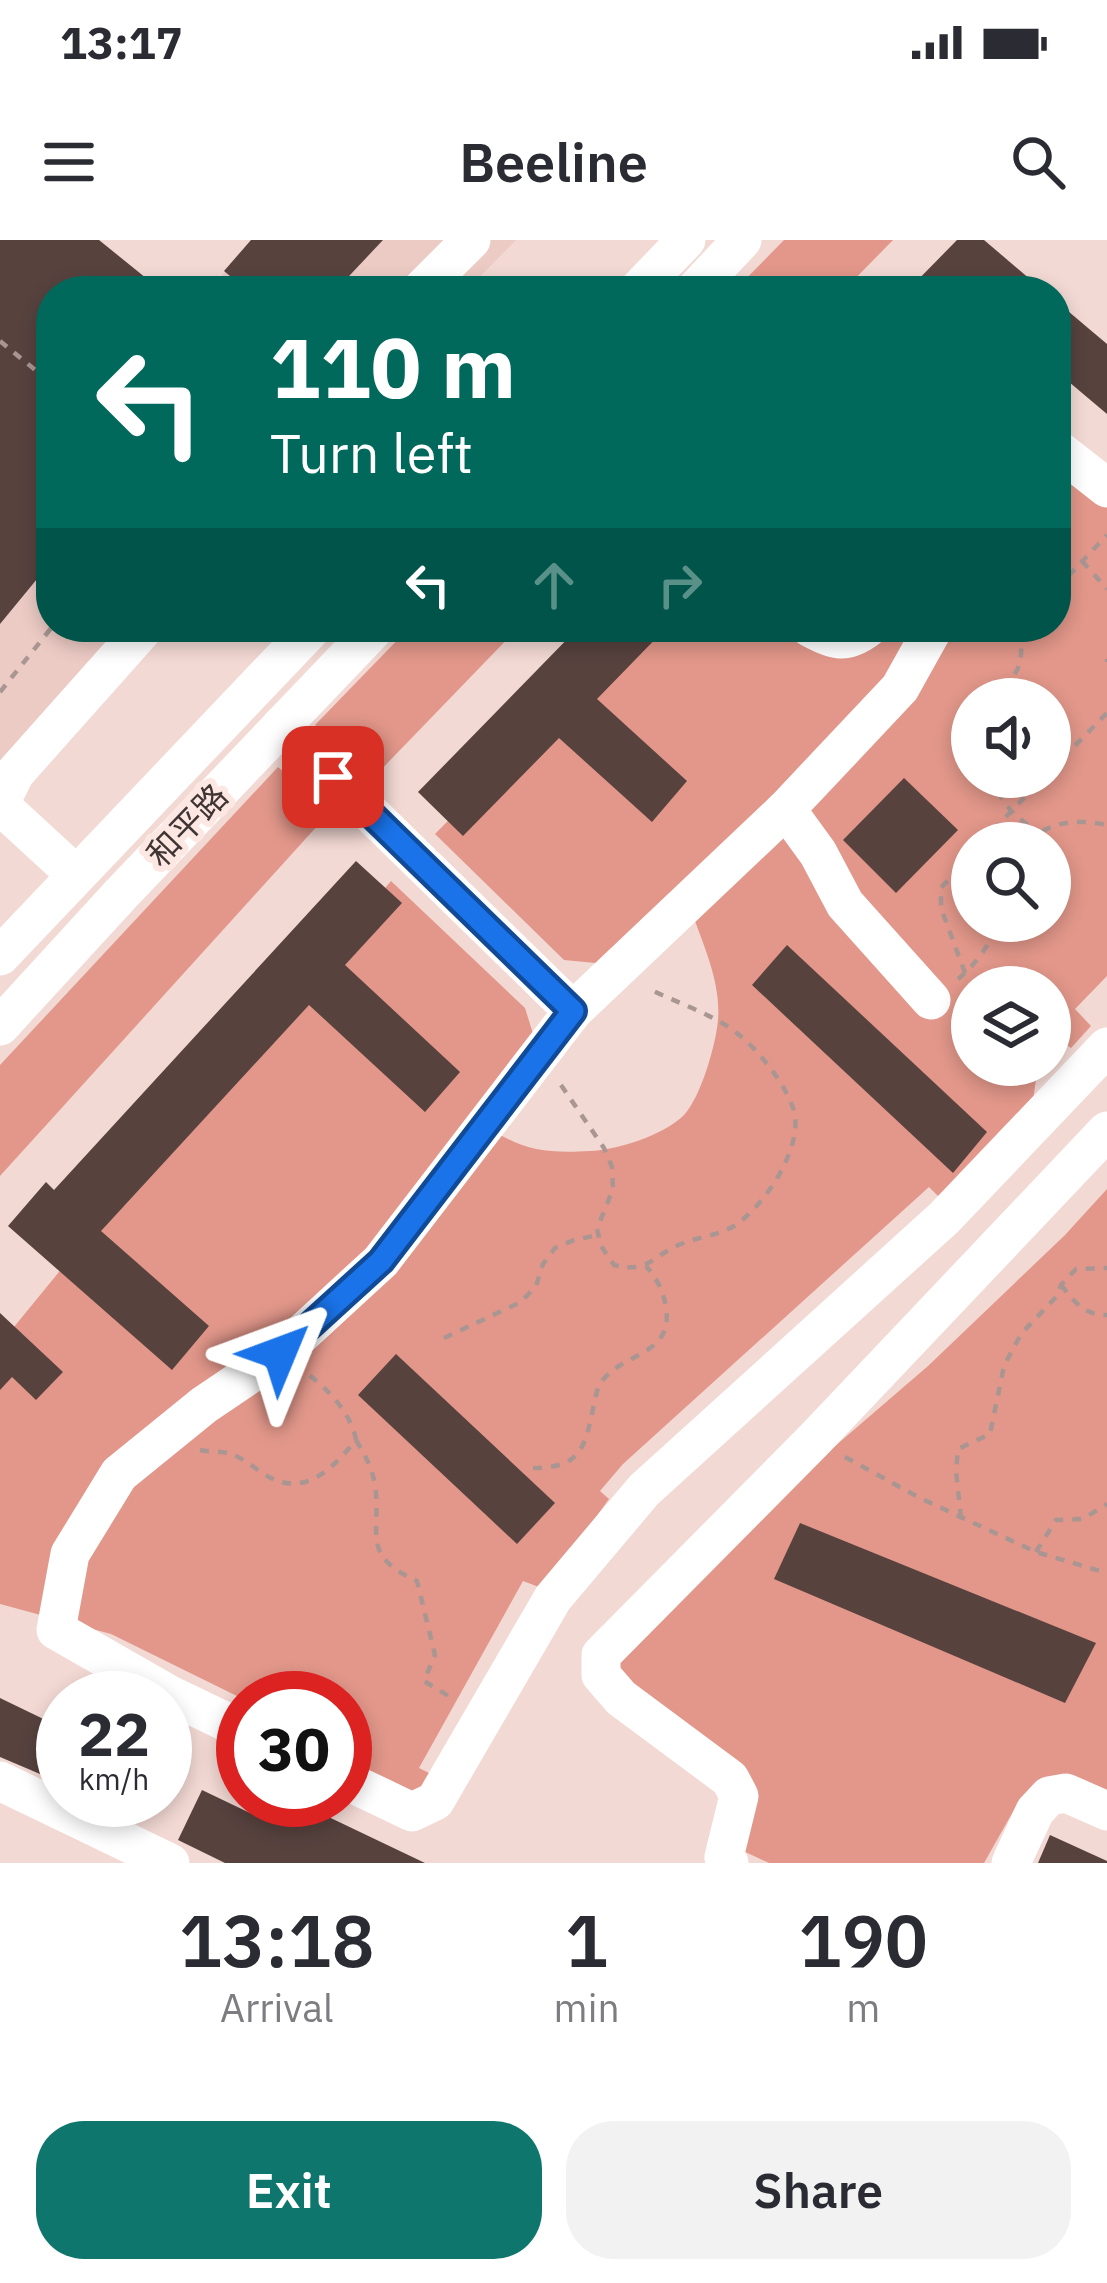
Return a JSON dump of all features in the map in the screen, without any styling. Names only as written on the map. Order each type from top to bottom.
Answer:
[{"type":"street","points":[[435,276],[471,240]]},
{"type":"street","points":[[651,276],[686,240]]},
{"type":"street","points":[[708,276],[742,240]]},
{"type":"street","points":[[1071,460],[1107,488]]},
{"type":"street","points":[[76,875],[0,804],[15,772],[132,642]]},
{"type":"street","name":"和平路","points":[[0,956],[299,642]]},
{"type":"street","name":"和平路","points":[[0,1026],[362,642]]},
{"type":"street","points":[[123,1671],[56,1630],[70,1554],[119,1474],[280,1353],[381,1261],[573,1011],[786,808],[900,688],[926,642]]},
{"type":"street","points":[[281,726],[573,1011]]},
{"type":"street","points":[[786,808],[818,853],[845,904],[931,1000]]},
{"type":"street","points":[[372,1793],[412,1812],[435,1801],[554,1598],[644,1490],[944,1218],[1107,1047]]},
{"type":"street","points":[[729,1863],[724,1857],[739,1796],[730,1779],[621,1698],[601,1675],[601,1655],[814,1440],[1107,1130]]},
{"type":"street","points":[[0,1781],[36,1792]]},
{"type":"street","points":[[1011,1863],[1035,1811],[1048,1796],[1066,1793],[1107,1811]]},
{"type":"street","points":[[122,1827],[170,1863]]},
{"type":"path","points":[[0,341],[36,371]]},
{"type":"path","points":[[1071,572],[1107,535]]},
{"type":"path","points":[[1082,560],[1107,589]]},
{"type":"path","points":[[0,692],[40,642]]},
{"type":"path","points":[[1012,678],[1019,672],[1023,642]]},
{"type":"path","points":[[1071,750],[1107,713]]},
{"type":"path","points":[[1002,798],[1024,822]]},
{"type":"path","points":[[1001,822],[1024,798]]},
{"type":"path","points":[[1071,822],[1107,825]]},
{"type":"path","points":[[951,876],[940,888],[951,936]]},
{"type":"path","points":[[540,1056],[604,1148],[612,1168],[613,1190],[597,1229],[601,1246],[614,1264],[631,1269],[646,1266],[683,1243],[734,1225],[763,1201],[784,1166],[794,1134],[795,1112],[782,1086],[737,1032],[614,973]]},
{"type":"path","points":[[931,1000],[951,985]]},
{"type":"path","points":[[444,1338],[521,1302],[536,1286],[543,1264],[556,1248],[598,1234]]},
{"type":"path","points":[[532,1468],[558,1468],[578,1454],[590,1431],[599,1386],[617,1368],[656,1346],[665,1332],[664,1298],[646,1266]]},
{"type":"path","points":[[961,1518],[958,1449],[990,1434],[1004,1366],[1021,1334],[1076,1269],[1107,1268]]},
{"type":"path","points":[[1061,1285],[1081,1309],[1107,1315]]},
{"type":"path","points":[[280,1353],[318,1382],[354,1428],[375,1484],[374,1536],[394,1570],[417,1581],[435,1655],[424,1681],[451,1699],[488,1714]]},
{"type":"path","points":[[179,1425],[196,1450],[231,1454],[292,1486],[313,1480],[356,1440]]},
{"type":"path","points":[[814,1440],[961,1518],[1036,1552],[1107,1574]]},
{"type":"path","points":[[1036,1552],[1056,1520],[1083,1519],[1107,1504]]},
{"type":"shaded area","points":[[0,240],[36,276],[36,642],[123,642],[0,761]]},
{"type":"shaded area","points":[[253,240],[516,240],[481,276],[221,276]]},
{"type":"shaded area","points":[[784,240],[893,240],[858,276],[749,276]]},
{"type":"shaded area","points":[[1071,483],[1107,507],[1107,976],[1075,1009],[1091,1026],[1071,1048],[1071,966],[951,966],[951,1086],[1035,1086],[1031,1115],[944,1202],[929,1187],[623,1464],[600,1491],[609,1499],[544,1589],[523,1581],[419,1768],[437,1777],[407,1796],[372,1778],[372,1671],[216,1671],[216,1686],[111,1634],[0,1604],[0,1344],[391,881],[525,1008],[535,1040],[477,1119],[530,1147],[590,1151],[653,1135],[684,1115],[707,1070],[718,1020],[715,982],[695,921],[606,964],[564,960],[435,834],[624,642],[1071,642]]},
{"type":"shaded area","points":[[395,642],[504,642],[373,778],[315,725]]},
{"type":"shaded area","points":[[278,767],[329,813],[0,1176],[0,1065]]},
{"type":"shaded area","points":[[1107,1189],[1107,1795],[1019,1801],[984,1863],[769,1863],[739,1849],[752,1801],[619,1680],[616,1665],[791,1484],[928,1366]]},
{"type":"building","points":[[0,240],[99,240],[143,276],[36,276],[36,580],[0,624]]},
{"type":"building","points":[[251,240],[383,240],[349,276],[230,276],[224,271]]},
{"type":"building","points":[[957,240],[984,240],[1026,276],[922,276]]},
{"type":"building","points":[[1071,314],[1107,344],[1107,414],[1071,384]]},
{"type":"building","points":[[564,642],[652,642],[597,699],[687,781],[652,822],[559,738],[463,836],[418,792]]},
{"type":"building","points":[[904,778],[951,823],[951,837],[896,893],[843,840]]},
{"type":"building","points":[[356,861],[402,903],[345,965],[460,1072],[425,1112],[309,1005],[101,1231],[209,1326],[172,1370],[8,1226],[46,1182],[54,1190]]},
{"type":"building","points":[[787,945],[987,1132],[953,1173],[752,985]]},
{"type":"building","points":[[0,1313],[63,1372],[36,1400],[12,1377],[0,1390]]},
{"type":"building","points":[[396,1354],[555,1503],[517,1544],[358,1395]]},
{"type":"building","points":[[800,1523],[1096,1643],[1065,1703],[774,1579]]},
{"type":"building","points":[[0,1698],[36,1715],[36,1772],[0,1757]]},
{"type":"building","points":[[202,1790],[216,1797],[216,1827],[350,1827],[425,1863],[225,1863],[178,1840],[184,1827],[192,1827],[192,1811]]},
{"type":"building","points":[[1050,1835],[1107,1861],[1107,1863],[1038,1863]]},
{"type":"route","points":[[280,1353],[381,1261],[573,1011],[333,777]]}]
